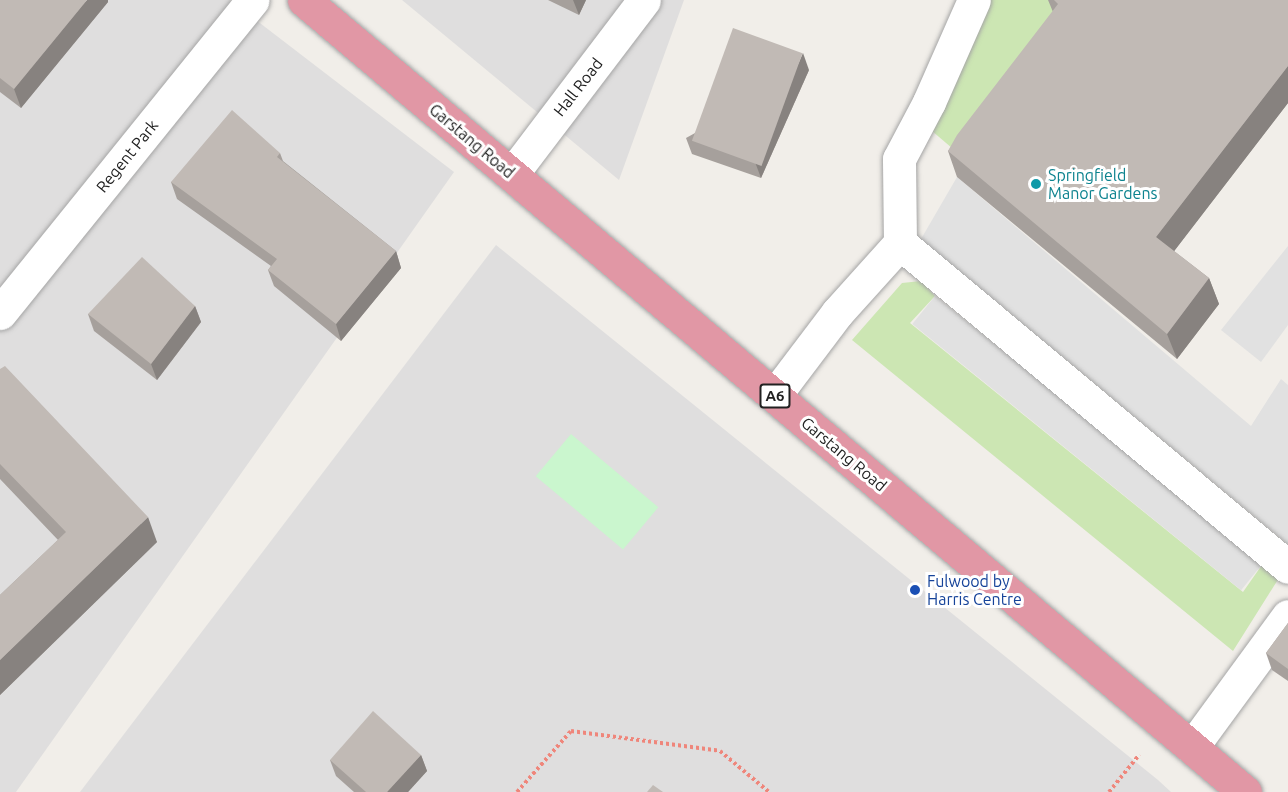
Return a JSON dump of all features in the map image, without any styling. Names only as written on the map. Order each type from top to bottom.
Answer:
[{"type":"highway","name":"Garstang Road","points":[[304,0],[1245,792]]},
{"type":"street","name":"Regent Park","points":[[0,313],[253,0]]},
{"type":"street","name":"Hall Road","points":[[512,174],[644,0]]},
{"type":"street","points":[[775,395],[837,313],[900,243],[899,159],[928,102],[974,0]]},
{"type":"street","points":[[900,243],[1288,567]]},
{"type":"street","points":[[1192,747],[1288,616]]},
{"type":"path","points":[[517,792],[571,731],[720,751],[769,792]]},
{"type":"shaded area","points":[[0,0],[230,0],[454,172],[16,792],[0,792]]},
{"type":"shaded area","points":[[402,0],[684,0],[619,180]]},
{"type":"shaded area","points":[[957,177],[1251,426],[1281,379],[1288,385],[1288,544],[921,239]]},
{"type":"shaded area","points":[[496,245],[1158,780],[1171,792],[80,792]]},
{"type":"shaded area","points":[[1288,246],[1288,325],[1261,362],[1221,330]]},
{"type":"shaded area","points":[[935,296],[1264,562],[1241,590],[912,324]]},
{"type":"green space","points":[[987,0],[1055,0],[1054,16],[966,160],[932,131]]},
{"type":"green space","points":[[921,281],[935,296],[910,323],[1243,592],[1264,562],[1279,578],[1233,651],[852,340],[902,283]]},
{"type":"green space","points":[[571,434],[658,507],[623,549],[536,476]]},
{"type":"building","points":[[0,0],[87,0],[14,89],[0,78]]},
{"type":"building","name":"Springfield Manor Gardens","points":[[1054,0],[1288,0],[1288,66],[1156,237],[1209,278],[1167,334],[948,151],[957,135],[1058,4]]},
{"type":"building","points":[[733,28],[803,53],[761,166],[692,141]]},
{"type":"building","points":[[232,110],[280,153],[277,157],[396,251],[336,324],[268,270],[277,259],[171,182]]},
{"type":"building","points":[[142,257],[195,306],[151,364],[88,314]]},
{"type":"building","points":[[5,366],[148,517],[0,660],[0,595],[66,532],[0,464],[0,369]]},
{"type":"building","points":[[1288,623],[1288,669],[1266,653]]},
{"type":"building","points":[[373,711],[421,755],[387,792],[366,792],[330,760]]},
{"type":"building","points":[[653,785],[663,792],[647,792]]},
{"type":"place","name":"Springfield Manor Gardens","points":[[1036,184]]},
{"type":"place","name":"Fulwood by Harris Centre","points":[[915,590]]}]
